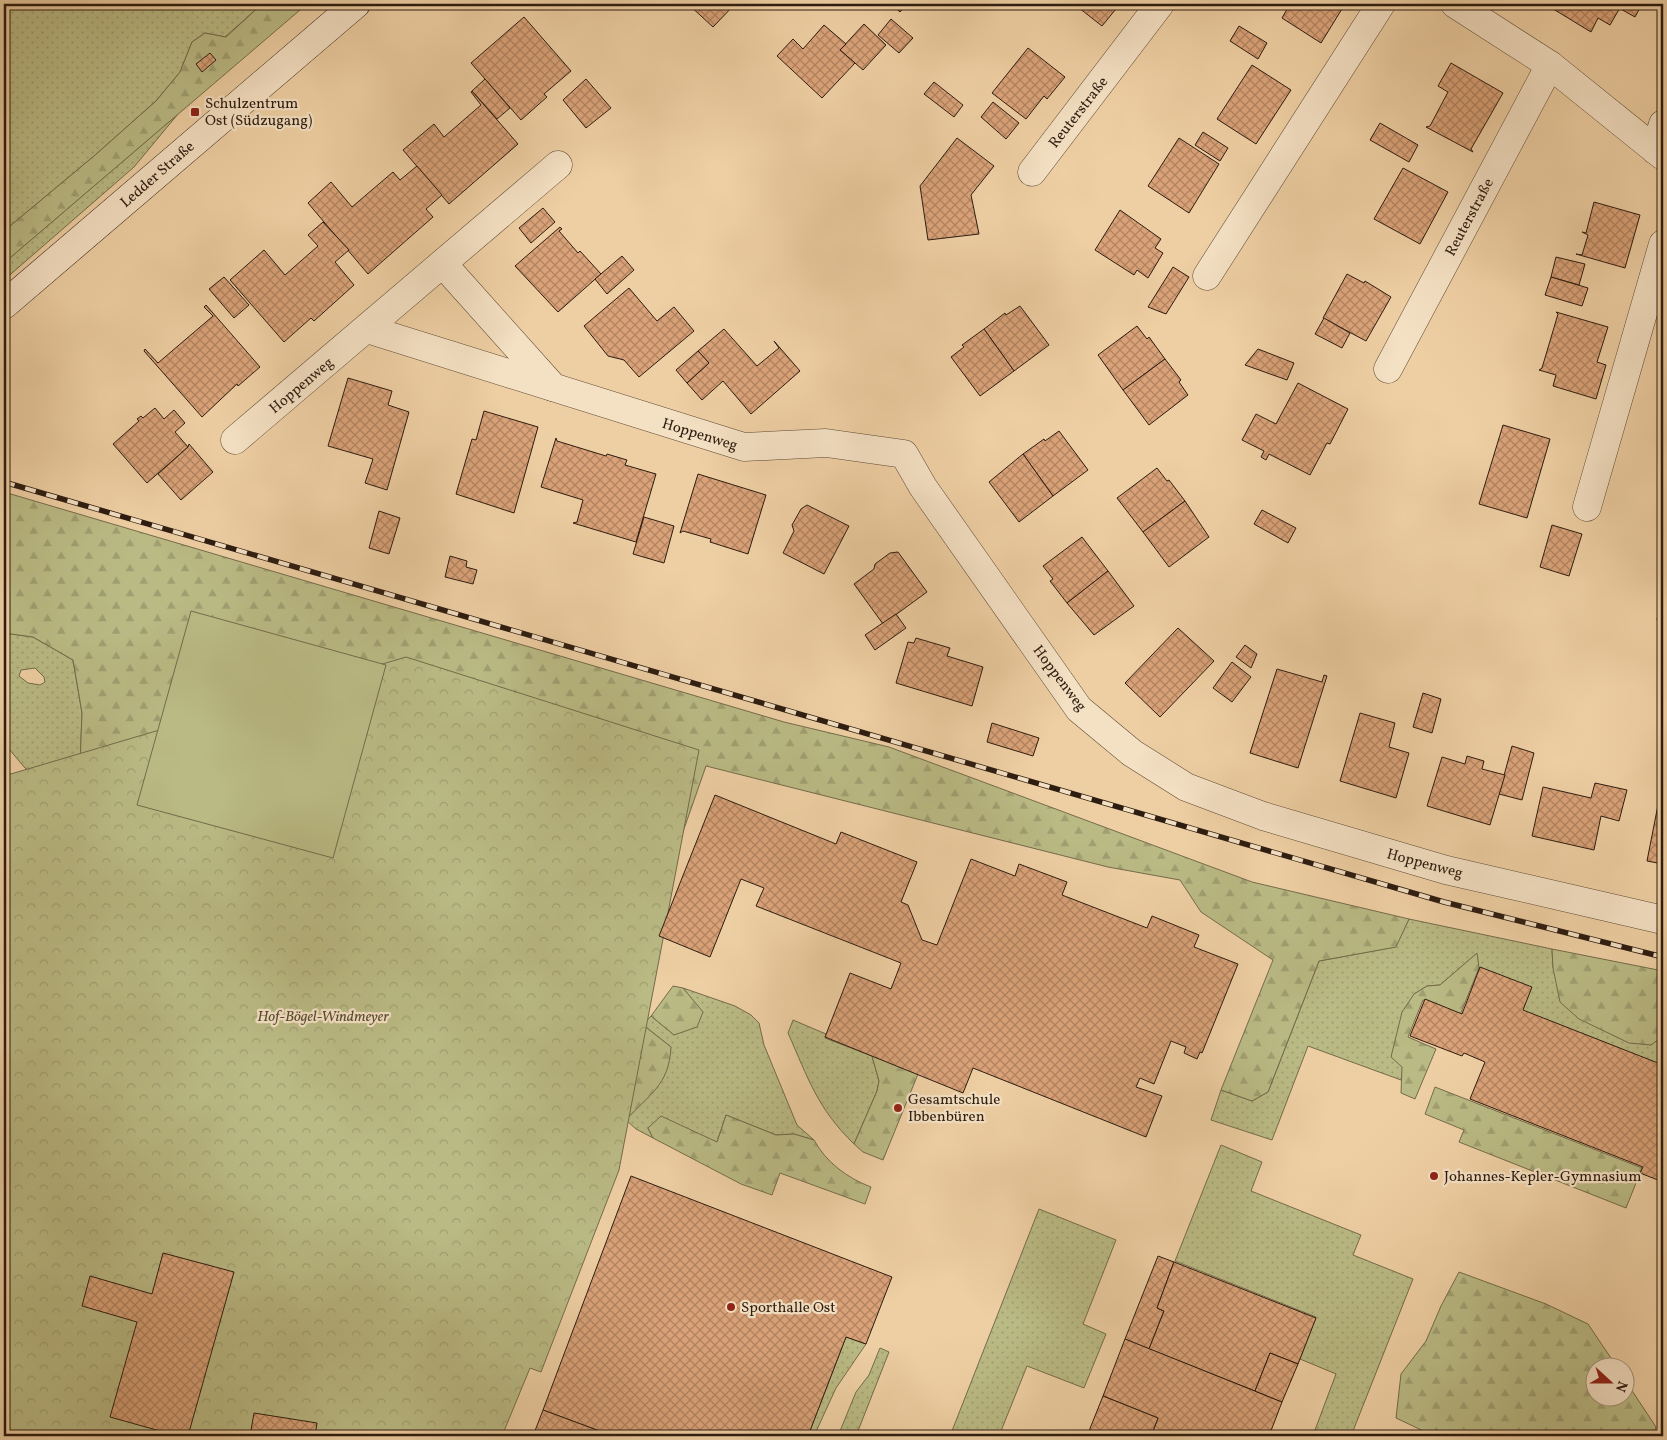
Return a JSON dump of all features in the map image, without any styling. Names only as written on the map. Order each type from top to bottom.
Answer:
[{"type":"street","name":"Ledder Straße","points":[[4,306],[356,4]]},
{"type":"street","name":"Reuterstraße","points":[[1032,172],[1160,4]]},
{"type":"street","points":[[1207,276],[1381,4]]},
{"type":"street","points":[[1456,4],[1550,65],[1659,153]]},
{"type":"street","name":"Reuterstraße","points":[[1388,369],[1550,65]]},
{"type":"street","points":[[1659,153],[1663,124]]},
{"type":"street","name":"Hoppenweg","points":[[235,440],[558,165]]},
{"type":"street","points":[[1587,507],[1663,244]]},
{"type":"street","points":[[442,264],[553,388]]},
{"type":"street","name":"Hoppenweg","points":[[367,329],[744,447],[826,443],[904,454],[923,486],[1079,709],[1132,753],[1178,782],[1263,816],[1446,870],[1663,920]]},
{"type":"green space","points":[[4,4],[262,4],[225,37],[205,33],[192,42],[180,72],[156,101],[4,231]]},
{"type":"green space","points":[[262,4],[307,4],[4,263],[4,231],[156,101],[180,72],[192,42],[205,33],[226,37]]},
{"type":"green space","points":[[178,114],[134,167],[4,280],[4,263]]},
{"type":"green space","points":[[4,492],[784,722],[889,747],[1252,882],[1409,919],[1396,947],[1319,961],[1268,1092],[1252,1101],[1221,1090],[1273,960],[1201,912],[1180,880],[1108,867],[706,766],[642,949],[137,804],[80,765],[82,713],[73,660],[33,637],[4,633]]},
{"type":"green space","points":[[191,611],[386,665],[333,858],[137,805]]},
{"type":"green space","points":[[4,633],[33,637],[73,660],[82,713],[80,765],[58,794],[25,768],[4,743]],"holes":[[[35,668],[44,677],[45,682],[40,685],[28,683],[19,676],[21,670]]]},
{"type":"green space","name":"Hof-Bögel-Windmeyer","points":[[406,657],[699,750],[619,1170],[541,1372],[530,1368],[502,1436],[4,1436],[4,776]]},
{"type":"green space","points":[[1409,919],[1552,949],[1553,968],[1651,1045],[1663,1036],[1663,1067],[1521,1011],[1530,988],[1479,968],[1476,954],[1440,985],[1427,986],[1414,994],[1401,1080],[1308,1046],[1272,1140],[1211,1120],[1221,1090],[1252,1101],[1268,1092],[1319,961],[1395,947]]},
{"type":"green space","points":[[1552,949],[1663,971],[1663,1036],[1651,1045],[1629,1043],[1579,1019],[1560,1002],[1553,968]]},
{"type":"green space","points":[[1477,953],[1479,968],[1460,1015],[1423,1000],[1408,1037],[1436,1049],[1415,1099],[1401,1093],[1402,1067],[1391,1057],[1402,1012],[1414,994],[1427,986],[1440,985]]},
{"type":"green space","points":[[673,986],[683,988],[703,1012],[697,1027],[674,1035],[651,1016]]},
{"type":"green space","points":[[683,988],[735,1006],[751,1015],[759,1023],[764,1045],[797,1125],[814,1140],[794,1134],[776,1135],[726,1115],[717,1142],[699,1135],[648,1128],[653,1138],[636,1129],[626,1120],[637,1107],[671,1047],[643,1025],[651,1016],[674,1035],[702,1012]]},
{"type":"green space","points":[[793,1020],[826,1034],[825,1038],[872,1056],[879,1081],[877,1091],[854,1144],[831,1118],[808,1078],[788,1033]]},
{"type":"green space","points":[[643,1025],[671,1047],[669,1060],[662,1080],[650,1096],[626,1120]]},
{"type":"green space","points":[[872,1056],[918,1074],[883,1160],[863,1152],[854,1144],[877,1091],[879,1081]]},
{"type":"green space","points":[[1435,1087],[1642,1168],[1626,1208],[1459,1142],[1464,1130],[1425,1114]]},
{"type":"green space","points":[[726,1115],[776,1135],[794,1134],[814,1140],[838,1168],[854,1179],[871,1187],[865,1204],[780,1173],[772,1195],[741,1184],[653,1138],[648,1128],[661,1116],[717,1142]]},
{"type":"green space","points":[[1221,1145],[1262,1162],[1251,1191],[1361,1235],[1353,1255],[1413,1279],[1351,1436],[1331,1436],[1315,1430],[1336,1374],[1300,1359],[1316,1317],[1175,1261]]},
{"type":"green space","points":[[1039,1209],[1116,1240],[1083,1324],[1106,1334],[1084,1388],[1027,1366],[999,1436],[950,1436]]},
{"type":"green space","points":[[1459,1272],[1546,1304],[1588,1324],[1611,1358],[1584,1358],[1584,1408],[1634,1408],[1634,1394],[1656,1427],[1653,1436],[1434,1436],[1396,1418],[1401,1374],[1426,1341],[1441,1306]]},
{"type":"green space","points":[[846,1337],[866,1344],[836,1388],[814,1436],[808,1436]]},
{"type":"green space","points":[[880,1348],[889,1352],[856,1436],[838,1436],[856,1392],[869,1375]]},
{"type":"building","points":[[688,4],[735,4],[713,27]]},
{"type":"building","points":[[891,4],[907,4],[900,12]]},
{"type":"building","points":[[1074,4],[1120,4],[1102,26]]},
{"type":"building","points":[[1290,4],[1345,4],[1321,43],[1282,18]]},
{"type":"building","points":[[1552,4],[1617,4],[1621,6],[1610,25],[1598,18],[1591,32],[1550,7]]},
{"type":"building","points":[[1621,4],[1642,4],[1635,17],[1619,8]]},
{"type":"building","points":[[524,17],[571,71],[544,94],[547,97],[521,120],[471,63]]},
{"type":"building","points":[[891,19],[913,38],[899,53],[878,35]]},
{"type":"building","points":[[864,24],[886,45],[863,70],[840,50]]},
{"type":"building","points":[[824,25],[846,44],[840,50],[855,63],[822,98],[777,56],[793,39],[803,49]]},
{"type":"building","points":[[1239,26],[1267,43],[1258,59],[1230,41]]},
{"type":"building","points":[[1028,48],[1065,77],[1047,99],[1044,96],[1026,119],[992,93]]},
{"type":"building","points":[[210,53],[216,60],[202,72],[196,64]]},
{"type":"building","points":[[1451,63],[1503,93],[1471,149],[1473,152],[1426,127],[1430,126],[1448,92],[1438,86]]},
{"type":"building","points":[[1252,65],[1291,90],[1256,144],[1217,119]]},
{"type":"building","points":[[485,79],[510,108],[497,119],[472,91]]},
{"type":"building","points":[[586,79],[611,108],[586,128],[563,100]]},
{"type":"building","points":[[934,82],[963,105],[954,117],[924,94]]},
{"type":"building","points":[[472,91],[518,144],[449,204],[403,150],[434,124],[444,137],[481,105]]},
{"type":"building","points":[[993,102],[1019,123],[1006,139],[981,117]]},
{"type":"building","points":[[1380,123],[1418,145],[1409,162],[1370,140]]},
{"type":"building","points":[[1203,132],[1228,148],[1220,161],[1195,145]]},
{"type":"building","points":[[957,138],[994,166],[971,195],[979,234],[928,240],[920,186]]},
{"type":"building","points":[[1179,138],[1219,164],[1189,213],[1148,186]]},
{"type":"building","points":[[417,166],[442,195],[426,209],[433,217],[368,274],[308,203],[331,182],[352,207],[393,172],[400,180]]},
{"type":"building","points":[[1403,168],[1448,192],[1420,244],[1374,219]]},
{"type":"building","points":[[1594,202],[1640,215],[1625,268],[1576,254],[1582,255],[1588,235],[1582,232],[1586,233]]},
{"type":"building","points":[[543,208],[555,222],[531,243],[519,228]]},
{"type":"building","points":[[1120,210],[1161,239],[1155,248],[1163,253],[1148,278],[1137,270],[1134,275],[1095,250]]},
{"type":"building","points":[[323,222],[349,250],[335,262],[354,285],[314,321],[311,318],[284,342],[230,280],[264,250],[285,275],[318,246],[308,235]]},
{"type":"building","points":[[560,227],[562,229],[559,231],[578,253],[580,251],[601,274],[558,312],[515,266]]},
{"type":"building","points":[[622,256],[634,270],[607,294],[595,279]]},
{"type":"building","points":[[1556,257],[1585,264],[1579,285],[1551,277]]},
{"type":"building","points":[[1173,267],[1189,277],[1166,314],[1148,307]]},
{"type":"building","points":[[1347,274],[1364,283],[1365,281],[1391,297],[1366,341],[1323,318]]},
{"type":"building","points":[[224,277],[249,305],[234,318],[209,289]]},
{"type":"building","points":[[1551,277],[1588,288],[1582,306],[1545,295]]},
{"type":"building","points":[[629,288],[657,321],[674,307],[694,331],[639,377],[624,360],[608,356],[584,326]]},
{"type":"building","points":[[206,305],[260,367],[238,386],[237,384],[202,417],[144,351],[145,349],[158,363],[213,316],[204,307]]},
{"type":"building","points":[[1020,306],[1049,345],[1014,371],[984,329],[1005,313],[1006,315]]},
{"type":"building","points":[[1556,312],[1608,327],[1597,362],[1606,365],[1596,399],[1553,386],[1556,375],[1539,370],[1542,368],[1558,314]]},
{"type":"building","points":[[1324,318],[1350,333],[1342,348],[1315,334]]},
{"type":"building","points":[[1137,326],[1147,339],[1149,337],[1165,359],[1123,390],[1098,355]]},
{"type":"building","points":[[724,329],[757,366],[779,348],[774,341],[800,371],[751,414],[723,381],[702,400],[687,383],[709,363],[698,351]]},
{"type":"building","points":[[984,329],[1014,371],[980,396],[951,357],[964,347],[962,345]]},
{"type":"building","points":[[1258,349],[1294,363],[1287,380],[1245,365]]},
{"type":"building","points":[[698,351],[709,363],[687,383],[676,370]]},
{"type":"building","points":[[1165,359],[1181,380],[1179,382],[1188,395],[1149,425],[1123,390]]},
{"type":"building","points":[[348,378],[392,391],[388,405],[409,412],[387,490],[365,483],[373,459],[328,446]]},
{"type":"building","points":[[1298,383],[1348,409],[1330,444],[1327,443],[1310,475],[1269,454],[1266,460],[1261,457],[1264,451],[1242,440],[1256,414],[1276,424]]},
{"type":"building","points":[[155,408],[164,419],[174,410],[185,423],[175,432],[188,447],[147,483],[113,444],[139,421],[137,419],[141,416],[143,418]]},
{"type":"building","points":[[484,411],[538,427],[514,513],[456,494],[472,439],[476,440]]},
{"type":"building","points":[[1503,425],[1550,439],[1527,518],[1479,504]]},
{"type":"building","points":[[1059,431],[1088,470],[1053,496],[1023,454]]},
{"type":"building","points":[[556,438],[557,441],[606,456],[607,454],[627,460],[625,465],[656,474],[636,542],[573,523],[577,522],[583,500],[541,487]]},
{"type":"building","points":[[189,444],[213,472],[181,500],[158,474]]},
{"type":"building","points":[[1023,454],[1053,496],[1019,522],[989,482]]},
{"type":"building","points":[[1157,468],[1185,501],[1143,532],[1117,498]]},
{"type":"building","points":[[698,474],[766,495],[748,554],[710,542],[711,539],[683,531],[680,533]]},
{"type":"building","points":[[1185,501],[1209,537],[1169,567],[1143,532]]},
{"type":"building","points":[[807,505],[849,526],[824,574],[783,553],[794,531],[792,525],[801,509]]},
{"type":"building","points":[[1262,510],[1296,528],[1288,543],[1254,524]]},
{"type":"building","points":[[379,511],[400,518],[389,554],[369,548]]},
{"type":"building","points":[[644,517],[674,526],[664,563],[633,554]]},
{"type":"building","points":[[1552,525],[1582,534],[1569,576],[1540,567]]},
{"type":"building","points":[[1082,537],[1108,571],[1067,603],[1050,581],[1053,579],[1043,566]]},
{"type":"building","points":[[898,552],[927,592],[883,624],[854,584],[874,569],[875,564],[890,553]]},
{"type":"building","points":[[450,556],[467,561],[466,567],[477,570],[473,584],[445,577]]},
{"type":"building","points":[[1108,571],[1134,606],[1094,635],[1067,603]]},
{"type":"building","points":[[1663,590],[1663,622],[1657,620]]},
{"type":"building","points":[[896,614],[906,628],[875,650],[865,635]]},
{"type":"building","points":[[1178,628],[1214,661],[1160,717],[1125,683]]},
{"type":"building","points":[[916,638],[950,648],[947,656],[983,667],[972,706],[896,683],[908,642],[914,643]]},
{"type":"building","points":[[1245,645],[1257,654],[1251,668],[1236,657]]},
{"type":"building","points":[[1232,662],[1251,677],[1232,702],[1213,688]]},
{"type":"building","points":[[1277,669],[1322,682],[1324,675],[1327,676],[1298,768],[1250,753]]},
{"type":"building","points":[[1423,693],[1441,699],[1432,733],[1413,727]]},
{"type":"building","points":[[1360,713],[1395,723],[1389,747],[1409,753],[1396,798],[1340,781]]},
{"type":"building","points":[[992,723],[1039,738],[1033,756],[987,742]]},
{"type":"building","points":[[1512,746],[1534,753],[1522,800],[1499,794]]},
{"type":"building","points":[[1467,756],[1484,761],[1482,769],[1505,775],[1490,825],[1427,806],[1442,757],[1465,764]]},
{"type":"building","points":[[1595,783],[1627,790],[1619,821],[1601,816],[1594,850],[1532,836],[1543,787],[1591,798]]},
{"type":"building","name":"Gesamtschule Ibbenbüren","points":[[715,795],[836,844],[841,832],[917,862],[901,902],[908,905],[922,940],[937,945],[971,859],[1015,876],[1019,864],[1067,882],[1062,895],[1147,928],[1152,916],[1199,935],[1194,947],[1238,964],[1202,1053],[1200,1052],[1197,1059],[1184,1053],[1186,1047],[1171,1041],[1154,1084],[1140,1078],[1136,1087],[1162,1096],[1146,1137],[973,1068],[963,1093],[825,1037],[850,973],[891,989],[901,963],[756,906],[764,888],[741,879],[710,957],[659,936]]},
{"type":"building","points":[[1658,805],[1663,806],[1663,864],[1647,861]]},
{"type":"building","name":"Johannes-Kepler-Gymnasium","points":[[1480,967],[1532,987],[1523,1010],[1663,1065],[1663,1182],[1640,1173],[1643,1167],[1470,1099],[1485,1062],[1464,1053],[1462,1056],[1410,1036],[1425,999],[1462,1014]]},
{"type":"building","name":"Sporthalle Ost","points":[[631,1176],[892,1277],[866,1344],[846,1337],[808,1436],[613,1436],[543,1410]]},
{"type":"building","points":[[163,1253],[234,1272],[188,1436],[178,1436],[110,1417],[137,1322],[82,1306],[90,1276],[152,1294]]},
{"type":"building","points":[[1158,1256],[1174,1262],[1157,1308],[1164,1311],[1149,1349],[1125,1339]]},
{"type":"building","points":[[1174,1262],[1316,1318],[1298,1364],[1270,1353],[1255,1391],[1149,1349],[1164,1311],[1157,1308]]},
{"type":"building","points":[[1125,1339],[1282,1402],[1269,1436],[1151,1436],[1158,1418],[1103,1396]]},
{"type":"building","points":[[1270,1353],[1298,1364],[1282,1402],[1255,1391]]},
{"type":"building","points":[[1103,1396],[1158,1418],[1151,1436],[1087,1436]]},
{"type":"building","points":[[543,1410],[605,1433],[604,1436],[533,1436]]},
{"type":"building","points":[[254,1413],[317,1423],[315,1436],[250,1436]]},
{"type":"railway","points":[[4,482],[1444,902],[1663,957]]},
{"type":"place","name":"Schulzentrum Ost (Südzugang)","points":[[195,112]]},
{"type":"place","name":"Gesamtschule Ibbenbüren","points":[[898,1108]]},
{"type":"place","name":"Johannes-Kepler-Gymnasium","points":[[1434,1176]]},
{"type":"place","name":"Sporthalle Ost","points":[[731,1307]]}]
